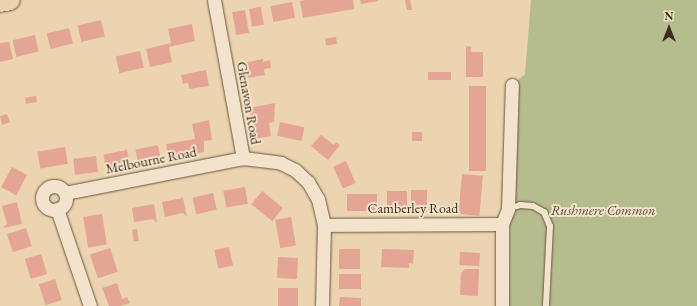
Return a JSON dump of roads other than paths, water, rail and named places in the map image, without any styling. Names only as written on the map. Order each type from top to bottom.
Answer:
[{"type":"main road","points":[[0,2],[10,0]]},
{"type":"street","name":"Glenavon Road","points":[[214,0],[243,158],[281,162],[295,170],[308,182],[318,200],[324,225],[322,306]]},
{"type":"street","points":[[502,306],[502,224],[508,209],[512,85]]},
{"type":"street","name":"Melbourne Road","points":[[57,209],[46,206],[42,200],[44,192],[49,187],[56,186],[65,193],[243,158]]},
{"type":"street","points":[[65,193],[64,205],[57,209],[90,306]]},
{"type":"street","name":"Camberley Road","points":[[324,225],[502,224]]},
{"type":"lane","points":[[508,209],[520,205],[533,206],[544,212],[550,226],[546,306]]},
{"type":"park label","name":"Rushmere Common","points":[[603,210]]}]
